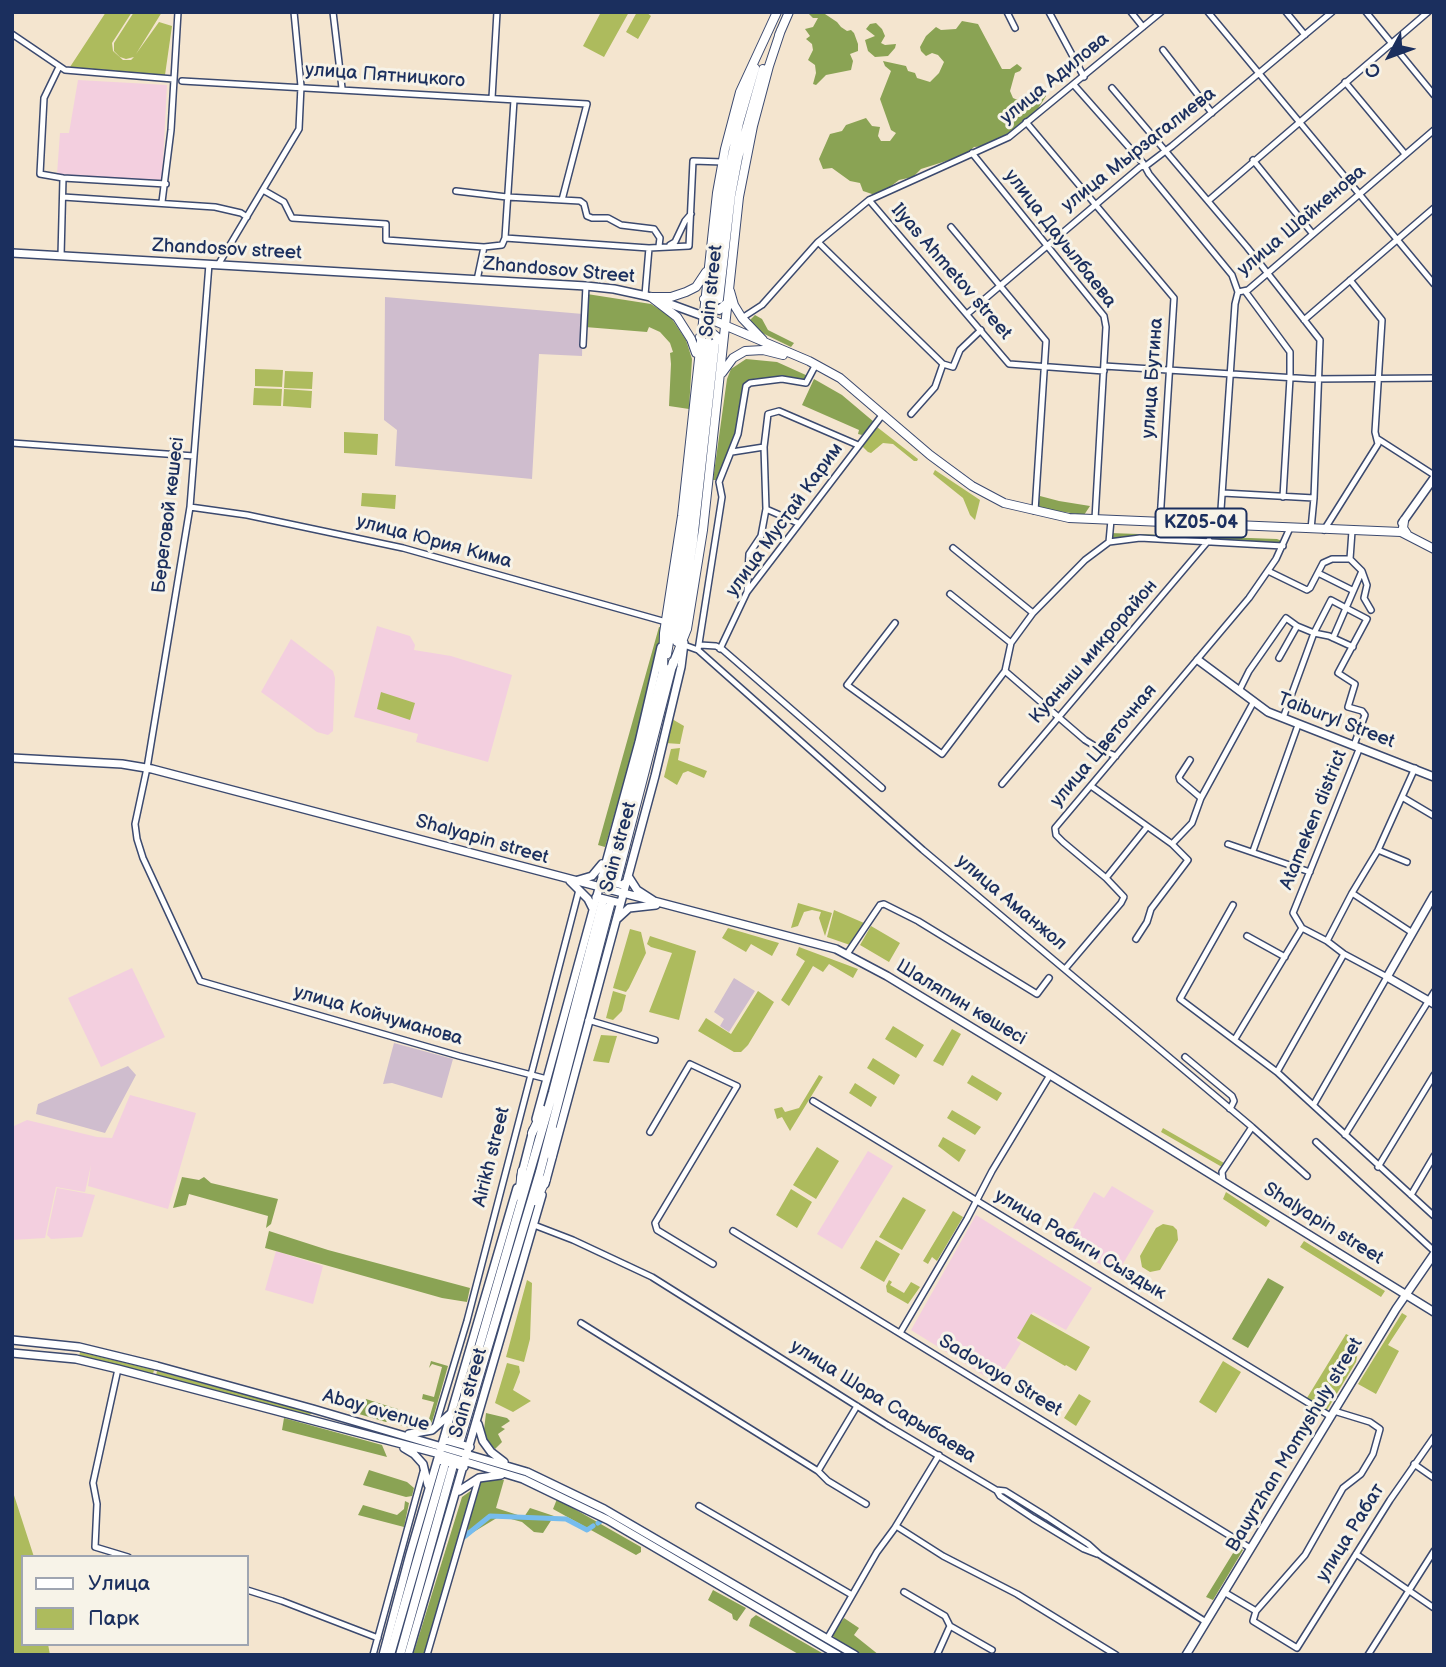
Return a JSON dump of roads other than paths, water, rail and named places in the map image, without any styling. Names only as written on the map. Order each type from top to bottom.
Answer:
[{"type":"main road","name":"Sain street","points":[[546,1179],[621,899],[613,879],[608,850],[639,742],[664,633],[676,560],[697,363],[724,326],[708,266],[723,162],[740,92],[777,12]]},
{"type":"main road","name":"Sain street","points":[[715,300],[738,158],[754,96],[789,12]]},
{"type":"main road","name":"Sain street","points":[[408,1655],[467,1457],[556,1110],[603,902],[599,889],[613,879],[628,875],[655,776],[684,645],[709,481],[719,382],[703,316],[729,277],[747,152],[768,68],[781,30]]},
{"type":"main road","name":"Sain street","points":[[715,300],[719,227],[732,156],[747,94],[764,42]]},
{"type":"main road","name":"Zhandosov street","points":[[12,253],[441,278]]},
{"type":"main road","points":[[648,296],[671,297],[686,292],[700,281],[708,266]]},
{"type":"main road","points":[[729,277],[732,299],[742,318],[767,344]]},
{"type":"main road","name":"Zhandosov Street","points":[[441,278],[586,286],[648,296],[703,316],[788,356]]},
{"type":"main road","points":[[648,296],[677,317],[694,346],[697,363]]},
{"type":"main road","name":"Sain street","points":[[613,879],[672,667],[690,538],[711,342]]},
{"type":"main road","name":"KZ05-04","points":[[767,344],[825,368],[840,378],[930,455],[972,486],[1004,503],[1069,517],[1407,534],[1434,549]]},
{"type":"main road","points":[[719,382],[727,363],[745,351],[763,350],[788,356]]},
{"type":"main road","name":"KZ05-04","points":[[788,356],[814,368],[863,398]]},
{"type":"main road","points":[[1396,533],[1434,476]]},
{"type":"main road","points":[[1404,521],[1403,528],[1407,534]]},
{"type":"main road","name":"KZ05-04","points":[[1396,533],[1434,555]]},
{"type":"main road","name":"Sain street","points":[[613,879],[671,636],[690,538]]},
{"type":"main road","points":[[676,560],[690,538]]},
{"type":"main road","points":[[690,538],[695,575]]},
{"type":"main road","points":[[672,667],[687,627]]},
{"type":"main road","points":[[663,670],[664,633]]},
{"type":"main road","name":"Taiburyl Street","points":[[1198,660],[1253,703],[1282,719],[1434,777]]},
{"type":"main road","points":[[12,758],[122,764],[147,768]]},
{"type":"main road","name":"Shalyapin street","points":[[147,768],[283,802],[599,889],[621,899],[660,905]]},
{"type":"main road","points":[[570,881],[589,878],[597,873],[608,850]]},
{"type":"main road","points":[[628,875],[637,890],[660,905]]},
{"type":"main road","points":[[570,881],[588,899],[593,909]]},
{"type":"main road","points":[[1431,1003],[1387,977],[1434,895]]},
{"type":"main road","points":[[603,902],[621,899]]},
{"type":"main road","name":"Sain street","points":[[400,1655],[447,1452],[453,1411],[593,909],[603,902]]},
{"type":"main road","name":"Sain street","points":[[390,1655],[447,1452],[525,1224],[553,1092],[603,902]]},
{"type":"main road","points":[[613,926],[620,914],[629,908],[660,905]]},
{"type":"main road","name":"Шаляпин көшесі","points":[[660,905],[822,944],[847,954],[1223,1181]]},
{"type":"main road","points":[[532,1133],[553,1092]]},
{"type":"main road","points":[[552,1156],[556,1110]]},
{"type":"main road","points":[[522,1171],[525,1224]]},
{"type":"main road","points":[[525,1224],[546,1179]]},
{"type":"main road","name":"Shalyapin street","points":[[1223,1181],[1407,1294]]},
{"type":"main road","name":"Bauyrzhan Momyshuly street","points":[[1186,1655],[1332,1414],[1434,1253]]},
{"type":"main road","points":[[1407,1294],[1434,1312]]},
{"type":"main road","name":"Abay avenue","points":[[12,1340],[79,1347],[157,1366],[399,1434],[447,1452]]},
{"type":"main road","points":[[54,1356],[55,1343]]},
{"type":"main road","points":[[76,1359],[79,1347]]},
{"type":"main road","name":"Abay avenue","points":[[12,1353],[76,1359],[118,1368],[388,1440],[467,1457],[550,1481],[586,1499],[855,1655]]},
{"type":"main road","points":[[310,1419],[315,1415],[313,1409]]},
{"type":"main road","points":[[399,1434],[432,1430],[453,1411]]},
{"type":"main road","points":[[477,1420],[483,1441],[511,1471]]},
{"type":"main road","points":[[388,1440],[414,1454],[424,1466],[429,1491]]},
{"type":"main road","name":"Sain street","points":[[383,1655],[391,1605],[429,1491],[447,1452]]},
{"type":"main road","points":[[447,1452],[467,1457]]},
{"type":"main road","points":[[454,1498],[463,1487],[478,1478],[511,1471]]},
{"type":"main road","name":"Abay avenue","points":[[511,1471],[608,1520],[838,1655]]},
{"type":"street","points":[[162,202],[166,184],[178,12]]},
{"type":"street","points":[[218,264],[299,129],[301,86],[294,12]]},
{"type":"street","points":[[333,12],[342,88]]},
{"type":"street","points":[[492,98],[497,12]]},
{"type":"street","points":[[1006,12],[1015,28]]},
{"type":"street","points":[[1049,12],[1084,77]]},
{"type":"street","points":[[1131,12],[1143,27]]},
{"type":"street","name":"улица Адилова","points":[[742,318],[762,304],[818,242],[869,200],[1009,137],[1160,12]]},
{"type":"street","points":[[1208,12],[1434,284]]},
{"type":"street","points":[[1286,12],[1305,35]]},
{"type":"street","name":"улица Мырзагалиева","points":[[967,314],[1046,244],[1166,151],[1332,12]]},
{"type":"street","points":[[1366,12],[1434,95]]},
{"type":"street","points":[[1208,201],[1428,12]]},
{"type":"street","points":[[12,34],[59,67],[73,71],[173,79]]},
{"type":"street","points":[[1163,50],[1212,113]]},
{"type":"street","points":[[59,67],[44,98],[40,173],[63,178],[166,184]]},
{"type":"street","name":"улица Пятницкого","points":[[182,80],[587,104],[562,200]]},
{"type":"street","points":[[1345,82],[1405,154]]},
{"type":"street","points":[[1074,85],[1144,166],[1290,352],[1283,497]]},
{"type":"street","points":[[1112,88],[1267,272],[1320,340],[1311,529]]},
{"type":"street","points":[[263,190],[284,202],[292,218],[386,224],[386,240],[484,247],[502,245],[505,238],[514,100]]},
{"type":"street","name":"улица Бутина","points":[[1027,122],[1174,299],[1160,521]]},
{"type":"street","name":"улица Шайкенова","points":[[1220,524],[1235,304],[1241,292],[1434,130]]},
{"type":"street","name":"улица Дауылбаева","points":[[972,153],[1104,316],[1106,327],[1095,519]]},
{"type":"street","points":[[1253,160],[1312,233]]},
{"type":"street","points":[[505,238],[649,248],[689,246],[693,161],[723,162]]},
{"type":"street","points":[[61,256],[63,178]]},
{"type":"street","points":[[456,191],[580,201],[584,204],[587,216],[592,218],[608,218],[621,225],[654,229],[660,238],[659,246]]},
{"type":"street","points":[[63,197],[215,207],[247,217]]},
{"type":"street","name":"Ilyas Ahmetov street","points":[[869,200],[1009,365],[1045,367]]},
{"type":"street","points":[[1303,319],[1434,208]]},
{"type":"street","points":[[670,246],[691,214]]},
{"type":"street","points":[[951,227],[1046,341],[1035,511]]},
{"type":"street","points":[[818,242],[943,364],[953,367],[960,350],[981,330]]},
{"type":"street","points":[[477,280],[484,247]]},
{"type":"street","points":[[648,296],[649,248]]},
{"type":"street","name":"Береговой көшесі","points":[[200,981],[137,839],[136,817],[147,768],[190,507],[209,264]]},
{"type":"street","points":[[1324,530],[1378,444],[1375,432],[1382,320],[1350,280]]},
{"type":"street","points":[[583,345],[586,286]]},
{"type":"street","points":[[911,414],[935,387],[943,364]]},
{"type":"street","points":[[1045,367],[1169,370],[1290,378],[1434,378]]},
{"type":"street","points":[[699,648],[722,497],[719,482],[732,452],[742,416],[746,386],[750,383],[782,379],[806,383],[814,368]]},
{"type":"street","points":[[747,592],[749,552],[761,536],[766,509],[764,447],[768,414],[779,411],[858,445]]},
{"type":"street","name":"улица Мустай Карим","points":[[720,649],[747,592],[883,414]]},
{"type":"street","points":[[1377,438],[1434,476]]},
{"type":"street","points":[[12,443],[194,456]]},
{"type":"street","points":[[732,452],[764,447]]},
{"type":"street","points":[[709,481],[719,482]]},
{"type":"street","points":[[1223,493],[1314,498]]},
{"type":"street","name":"улица Юрия Кима","points":[[190,507],[247,514],[403,548],[666,622]]},
{"type":"street","points":[[766,509],[798,523]]},
{"type":"street","points":[[1109,542],[1111,520]]},
{"type":"street","name":"улица Цветочная","points":[[1065,969],[1123,900],[1122,894],[1106,878],[1063,842],[1054,831],[1249,598],[1268,572],[1290,528]]},
{"type":"street","points":[[703,530],[716,532]]},
{"type":"street","points":[[1350,559],[1352,531]]},
{"type":"street","points":[[895,623],[847,685],[942,754],[1005,671],[1011,643],[1033,614],[1084,560],[1109,542],[1140,538],[1283,546]]},
{"type":"street","name":"Куаныш микрорайон","points":[[1002,784],[1209,540]]},
{"type":"street","points":[[953,548],[1033,614]]},
{"type":"street","points":[[1268,572],[1307,590],[1326,560],[1350,559],[1362,571],[1367,585],[1364,598],[1371,610]]},
{"type":"street","points":[[1334,638],[1362,571]]},
{"type":"street","points":[[1318,573],[1352,590]]},
{"type":"street","points":[[950,594],[1011,643]]},
{"type":"street","points":[[1239,691],[1248,671],[1286,618],[1297,626],[1314,633],[1334,638],[1353,647],[1367,619],[1329,601],[1314,633],[1282,719]]},
{"type":"street","points":[[1279,657],[1297,626]]},
{"type":"street","points":[[687,627],[703,627]]},
{"type":"street","points":[[684,645],[720,649],[882,788]]},
{"type":"street","name":"Atameken district","points":[[1302,928],[1293,914],[1357,746],[1364,715],[1362,711],[1348,706],[1355,684],[1338,673],[1353,647]]},
{"type":"street","name":"улица Аманжол","points":[[699,648],[930,856],[1307,1176]]},
{"type":"street","points":[[1005,671],[1058,718],[1101,750],[1116,756]]},
{"type":"street","points":[[1172,845],[1192,823],[1201,798],[1253,703]]},
{"type":"street","points":[[1253,850],[1298,725]]},
{"type":"street","points":[[1191,760],[1179,777],[1201,798]]},
{"type":"street","points":[[1327,941],[1378,850],[1415,768]]},
{"type":"street","points":[[1091,786],[1172,845],[1186,859],[1187,863],[1151,909],[1147,922],[1136,939]]},
{"type":"street","points":[[1402,797],[1434,816]]},
{"type":"street","points":[[1106,878],[1147,827]]},
{"type":"street","points":[[1228,844],[1253,850],[1310,872]]},
{"type":"street","points":[[1378,850],[1407,862]]},
{"type":"street","name":"Airikh street","points":[[432,1430],[439,1419],[467,1321],[579,890]]},
{"type":"street","points":[[1352,893],[1411,932]]},
{"type":"street","points":[[847,954],[880,905],[884,904],[918,921],[1037,993],[1049,978]]},
{"type":"street","points":[[1233,905],[1180,999],[1277,1072],[1434,1216]]},
{"type":"street","points":[[1235,1040],[1302,928],[1387,977],[1314,1104]]},
{"type":"street","points":[[1247,936],[1285,957]]},
{"type":"street","points":[[1277,1072],[1344,954]]},
{"type":"street","name":"улица Койчуманова","points":[[200,981],[547,1079]]},
{"type":"street","points":[[1345,1135],[1431,1003],[1434,992]]},
{"type":"street","points":[[587,1020],[655,1040]]},
{"type":"street","points":[[1185,1058],[1232,1096],[1234,1101],[1230,1109]]},
{"type":"street","points":[[650,1132],[690,1064],[737,1086],[655,1223],[657,1230],[713,1264]]},
{"type":"street","points":[[900,1333],[1050,1075]]},
{"type":"street","points":[[1378,1167],[1434,1075]]},
{"type":"street","name":"улица Рабиги Сыздык","points":[[813,1101],[1332,1414],[1370,1422],[1381,1431],[1366,1468],[1343,1488],[1305,1555],[1256,1611]]},
{"type":"street","points":[[1223,1181],[1222,1172],[1252,1127]]},
{"type":"street","points":[[1316,1142],[1434,1253]]},
{"type":"street","points":[[1411,1195],[1434,1156]]},
{"type":"street","name":"улица Шора Сарыбаева","points":[[525,1224],[573,1240],[644,1273],[857,1406],[996,1490],[1005,1491],[1047,1517],[1100,1555],[1206,1622]]},
{"type":"street","name":"Sadovaya Street","points":[[733,1231],[1250,1548]]},
{"type":"street","points":[[582,1323],[866,1504]]},
{"type":"street","points":[[118,1368],[93,1483],[97,1504],[95,1547],[121,1555]]},
{"type":"street","points":[[818,1471],[857,1406]]},
{"type":"street","name":"улица Рабат","points":[[1256,1611],[1253,1621],[1297,1648],[1434,1437]]},
{"type":"street","points":[[827,1639],[882,1544],[939,1455]]},
{"type":"street","points":[[1414,1464],[1434,1478]]},
{"type":"street","points":[[373,1655],[391,1605],[424,1466]]},
{"type":"street","points":[[426,1655],[478,1478]]},
{"type":"street","points":[[699,1506],[852,1595]]},
{"type":"street","points":[[896,1526],[943,1556],[1017,1594],[1116,1655]]},
{"type":"street","points":[[1368,1655],[1434,1550]]},
{"type":"street","points":[[1356,1555],[1434,1608]]},
{"type":"street","points":[[248,1590],[378,1638]]},
{"type":"street","points":[[904,1591],[945,1616],[950,1626],[992,1650]]},
{"type":"street","points":[[1224,1592],[1256,1611]]},
{"type":"street","points":[[937,1655],[950,1626]]},
{"type":"waterway","points":[[464,1537],[490,1516],[566,1519],[587,1530],[593,1526]]},
{"type":"tunnel","points":[[715,340],[719,299]]},
{"type":"tunnel","points":[[708,342],[711,301]]}]
